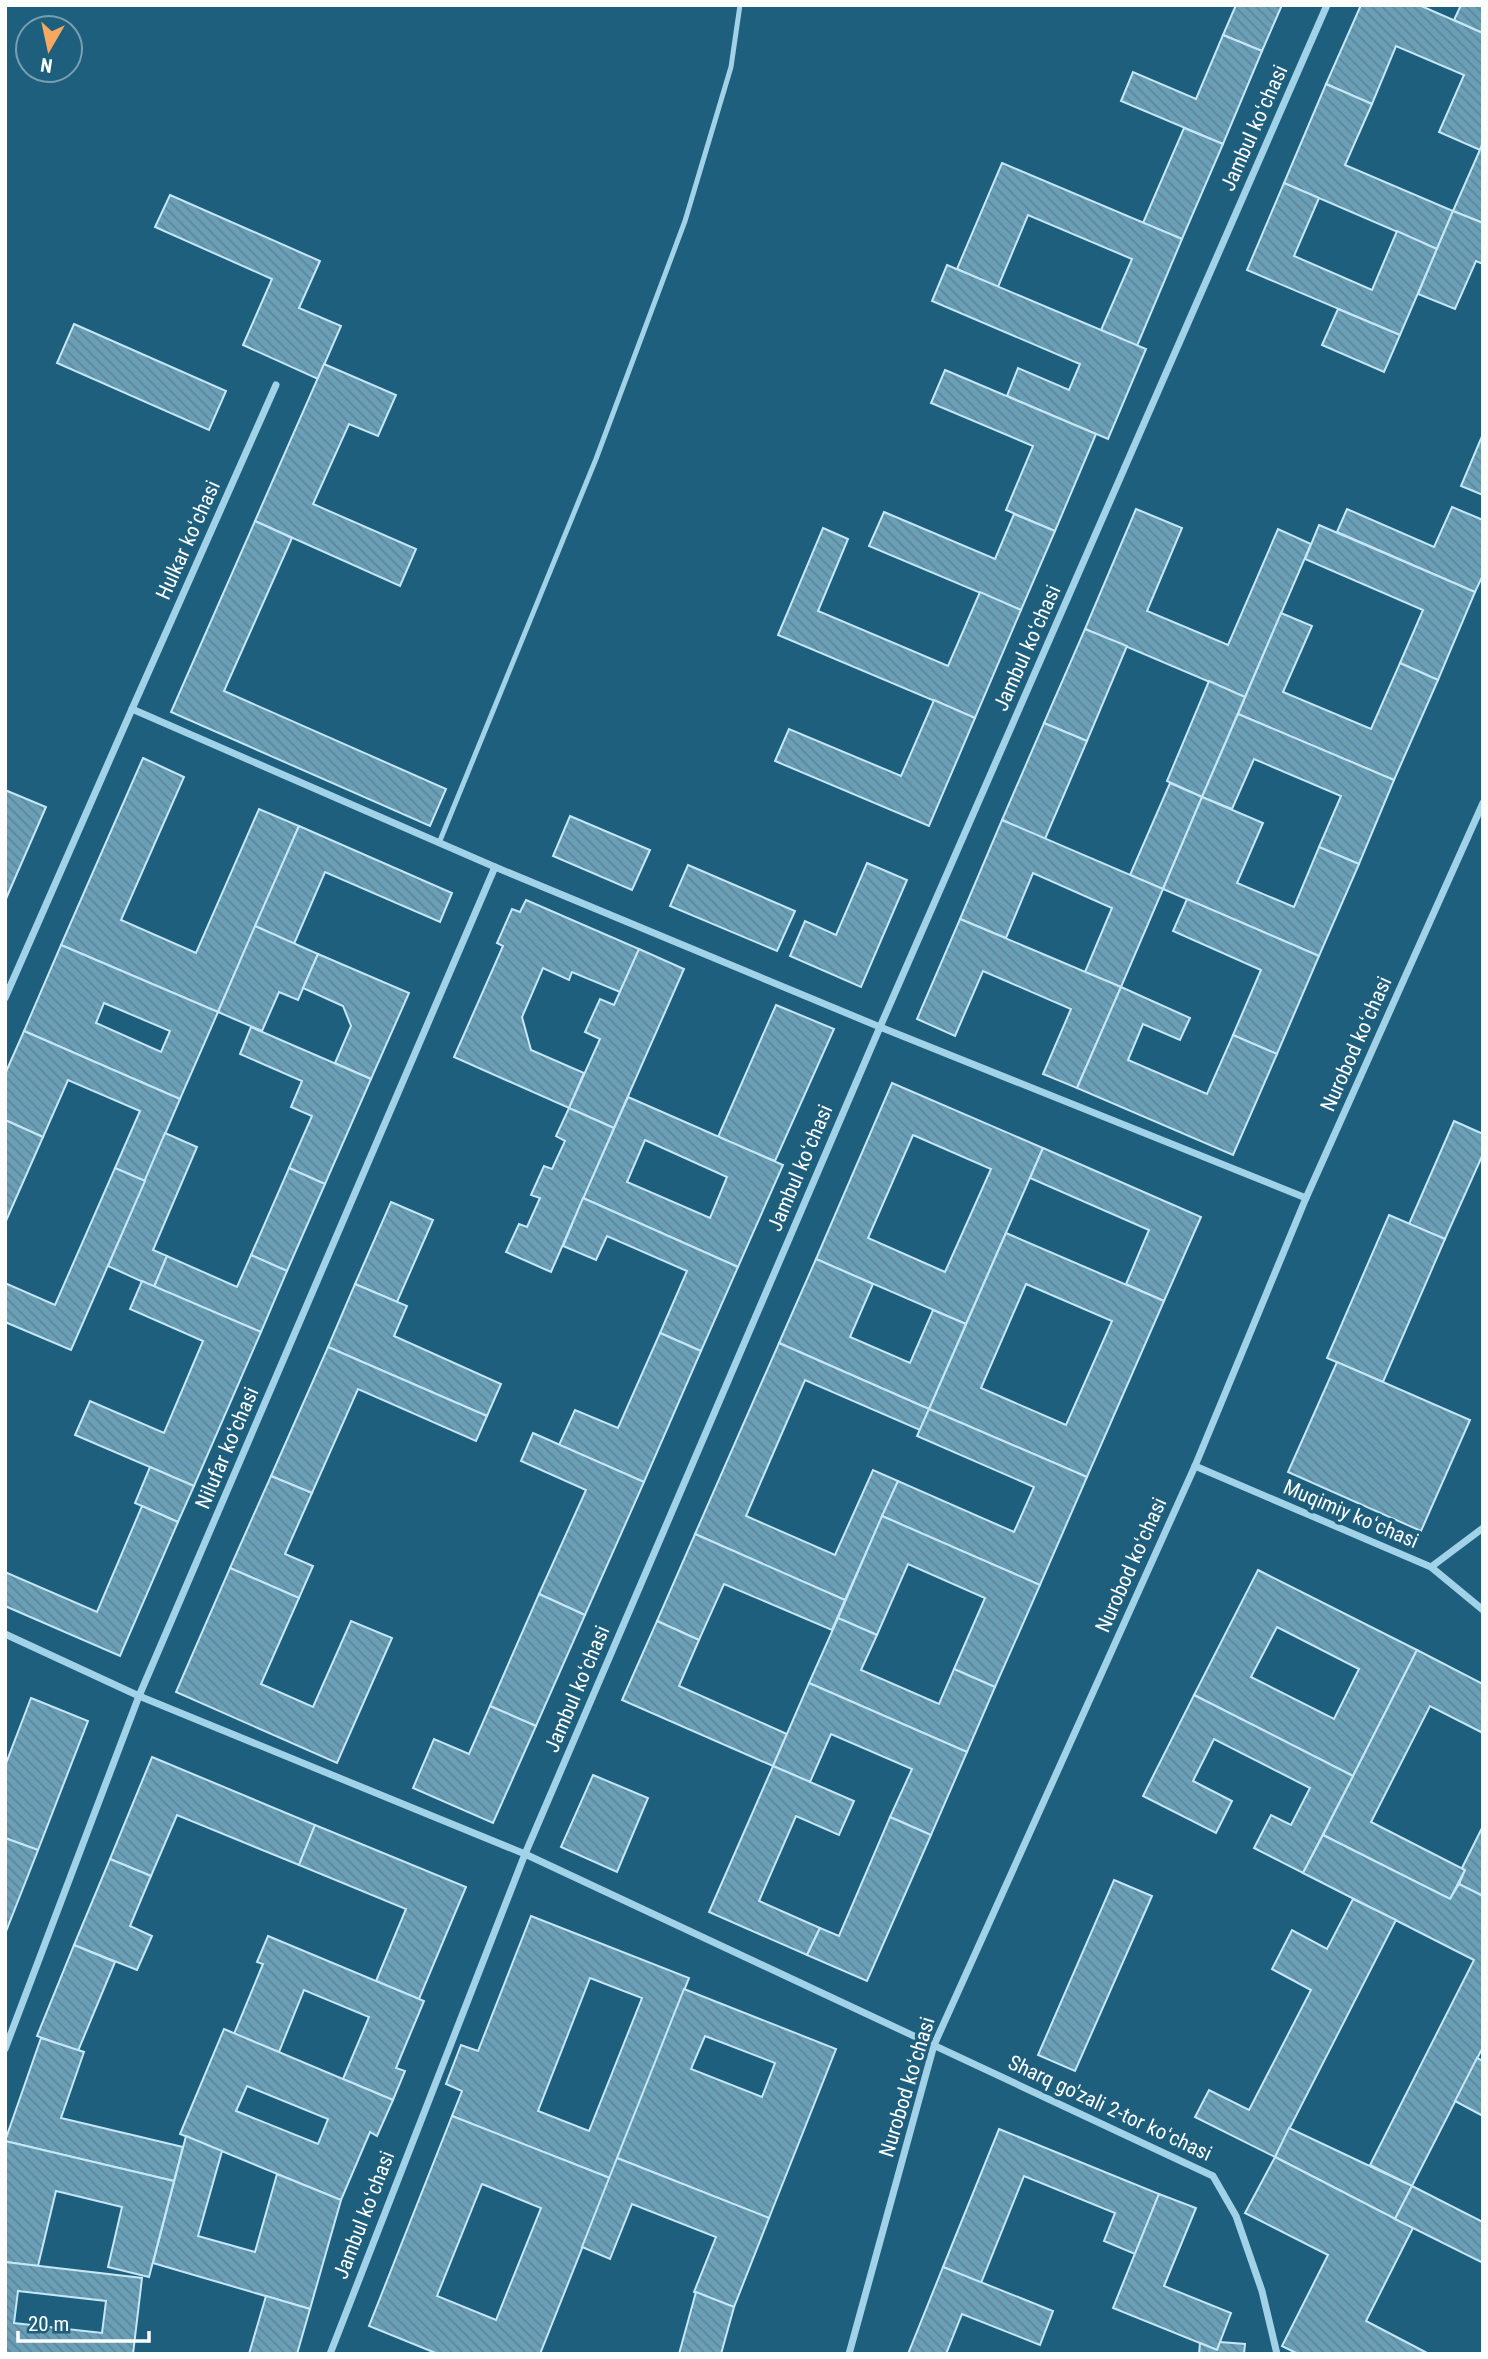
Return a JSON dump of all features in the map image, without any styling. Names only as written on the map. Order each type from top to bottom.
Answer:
[{"type":"street","name":"Jambul koʻchasi","points":[[330,2354],[525,1854],[880,1027],[1327,5]]},
{"type":"street","name":"Hulkar koʻchasi","points":[[5,998],[276,385]]},
{"type":"street","points":[[132,709],[495,867],[880,1027],[1306,1198]]},
{"type":"street","name":"Nurobod koʻchasi","points":[[849,2354],[934,2045],[1195,1466],[1306,1198],[1483,803]]},
{"type":"street","name":"Nilufar koʻchasi","points":[[5,2049],[139,1696],[495,867]]},
{"type":"street","name":"Muqimiy koʻchasi","points":[[1195,1466],[1431,1567],[1483,1610]]},
{"type":"street","points":[[1431,1567],[1483,1528]]},
{"type":"street","points":[[5,1634],[139,1696]]},
{"type":"street","name":"Sharq go'zali 2-tor koʻchasi","points":[[139,1696],[525,1854],[1213,2176],[1236,2216],[1262,2291],[1277,2354]]},
{"type":"lane","points":[[439,843],[596,459],[685,221],[731,66],[740,5]]},
{"type":"building","points":[[1236,5],[1282,5],[1262,51],[1223,35]]},
{"type":"building","points":[[1361,5],[1419,5],[1483,33],[1483,143],[1480,150],[1439,132],[1464,75],[1396,46],[1372,104],[1326,84]]},
{"type":"building","points":[[1461,5],[1483,5],[1483,33],[1454,20]]},
{"type":"building","points":[[1223,35],[1262,51],[1223,144],[1121,101],[1133,72],[1196,99]]},
{"type":"building","points":[[1326,84],[1372,104],[1345,165],[1453,211],[1437,249],[1284,183]]},
{"type":"building","points":[[1184,128],[1223,144],[1182,239],[1143,223]]},
{"type":"building","points":[[1483,143],[1483,223],[1453,211]]},
{"type":"building","points":[[1002,163],[1182,239],[1137,346],[1101,330],[1132,259],[1028,215],[998,287],[957,269]]},
{"type":"building","points":[[1284,183],[1319,198],[1294,256],[1372,290],[1397,231],[1437,249],[1400,335],[1247,270]]},
{"type":"building","points":[[170,195],[320,261],[299,308],[341,326],[318,379],[243,345],[272,279],[155,227]]},
{"type":"building","points":[[1453,211],[1483,223],[1483,264],[1476,261],[1455,309],[1418,294]]},
{"type":"building","points":[[947,265],[1146,349],[1108,439],[1007,396],[1018,368],[1069,390],[1080,364],[932,301]]},
{"type":"building","points":[[1338,309],[1400,335],[1384,372],[1322,345]]},
{"type":"building","points":[[74,324],[226,391],[209,430],[57,363]]},
{"type":"building","points":[[324,364],[396,395],[378,436],[349,424],[313,504],[416,549],[400,586],[255,521]]},
{"type":"building","points":[[945,370],[1096,434],[1055,531],[1006,510],[1033,446],[931,403]]},
{"type":"building","points":[[1483,434],[1483,495],[1461,486]]},
{"type":"building","points":[[1452,507],[1483,520],[1483,575],[1475,592],[1337,532],[1347,509],[1434,547]]},
{"type":"building","points":[[1136,509],[1182,528],[1147,611],[1228,645],[1278,529],[1311,544],[1245,697],[1085,629]]},
{"type":"building","points":[[884,512],[995,559],[1014,514],[1055,531],[1021,610],[869,546]]},
{"type":"building","points":[[255,521],[292,538],[224,691],[446,789],[430,826],[171,712]]},
{"type":"building","points":[[1319,525],[1475,592],[1438,680],[1400,663],[1423,610],[1305,559]]},
{"type":"building","points":[[823,528],[848,539],[818,611],[948,666],[980,592],[1021,610],[975,718],[778,635]]},
{"type":"building","points":[[1281,613],[1312,626],[1283,692],[1371,729],[1400,663],[1438,680],[1394,780],[1238,714]]},
{"type":"building","points":[[1085,629],[1127,646],[1087,741],[1044,723]]},
{"type":"building","points":[[1209,681],[1245,697],[1202,797],[1167,781]]},
{"type":"building","points":[[934,700],[975,718],[929,826],[775,761],[789,729],[901,776]]},
{"type":"building","points":[[1238,714],[1394,780],[1359,864],[1319,847],[1341,796],[1254,759],[1232,809],[1202,797]]},
{"type":"building","points":[[1044,723],[1087,741],[1045,839],[1002,820]]},
{"type":"building","points":[[143,758],[184,777],[121,920],[196,953],[259,809],[299,826],[218,1012],[61,945]]},
{"type":"building","points":[[1170,783],[1202,797],[1163,889],[1130,875]]},
{"type":"building","points":[[5,790],[46,807],[5,901]]},
{"type":"building","points":[[1202,797],[1263,823],[1237,883],[1294,907],[1319,847],[1359,864],[1319,956],[1163,889]]},
{"type":"building","points":[[570,816],[650,850],[632,890],[553,856]]},
{"type":"building","points":[[1002,820],[1163,889],[1121,987],[1085,972],[1112,908],[1033,873],[1006,938],[960,919]]},
{"type":"building","points":[[299,826],[452,893],[440,922],[325,872],[294,944],[255,926]]},
{"type":"building","points":[[867,863],[907,880],[861,987],[790,956],[805,921],[836,935]]},
{"type":"building","points":[[688,865],[795,911],[777,951],[670,906]]},
{"type":"building","points":[[1187,899],[1319,956],[1277,1054],[1233,1035],[1261,970],[1173,931]]},
{"type":"building","points":[[526,900],[639,949],[620,992],[572,972],[569,980],[543,968],[522,1017],[531,1050],[584,1073],[569,1108],[454,1057],[503,946],[497,943],[512,909],[520,912]]},
{"type":"building","points":[[960,919],[1121,987],[1077,1088],[1043,1074],[1071,1009],[983,971],[955,1036],[917,1019]]},
{"type":"building","points":[[255,926],[318,954],[298,1000],[279,992],[262,1031],[218,1012]]},
{"type":"building","points":[[61,945],[218,1012],[180,1099],[24,1031]],"holes":[[[104,1003],[170,1031],[161,1052],[96,1023]]]},
{"type":"building","points":[[639,949],[684,969],[614,1128],[569,1108],[600,1039],[585,1032],[600,999],[614,1005]]},
{"type":"building","points":[[318,954],[409,993],[371,1079],[335,1063],[351,1026],[343,1006],[303,988]]},
{"type":"building","points":[[1121,987],[1190,1018],[1180,1040],[1143,1024],[1128,1060],[1207,1094],[1233,1035],[1277,1054],[1233,1155],[1077,1088]]},
{"type":"building","points":[[776,1005],[834,1029],[775,1161],[718,1137]]},
{"type":"building","points":[[251,1027],[371,1079],[325,1184],[289,1168],[312,1116],[291,1107],[302,1081],[240,1054]]},
{"type":"building","points":[[24,1031],[180,1099],[145,1181],[115,1168],[140,1111],[68,1080],[43,1137],[5,1120],[5,1074]]},
{"type":"building","points":[[892,1083],[1043,1148],[966,1324],[816,1259]],"holes":[[[913,1135],[991,1169],[945,1272],[868,1238]]]},
{"type":"building","points":[[628,1097],[783,1165],[738,1267],[583,1198]],"holes":[[[645,1140],[727,1177],[710,1218],[627,1182]]]},
{"type":"building","points":[[569,1108],[614,1128],[551,1272],[506,1252],[519,1224],[527,1227],[540,1198],[531,1195],[544,1166],[552,1169],[565,1141],[556,1136]]},
{"type":"building","points":[[5,1120],[43,1137],[5,1223]]},
{"type":"building","points":[[1454,1121],[1483,1134],[1483,1154],[1445,1239],[1409,1224]]},
{"type":"building","points":[[165,1133],[197,1147],[153,1250],[167,1256],[154,1287],[108,1266]]},
{"type":"building","points":[[1043,1148],[1201,1217],[1164,1301],[1126,1284],[1149,1230],[1030,1178]]},
{"type":"building","points":[[115,1168],[145,1181],[71,1350],[5,1322],[5,1283],[55,1305]]},
{"type":"building","points":[[289,1168],[325,1184],[287,1271],[251,1255]]},
{"type":"building","points":[[583,1198],[738,1267],[701,1351],[660,1333],[687,1271],[607,1236],[596,1260],[563,1246]]},
{"type":"building","points":[[391,1202],[433,1220],[397,1302],[355,1284]]},
{"type":"building","points":[[1389,1215],[1445,1239],[1383,1382],[1327,1358]]},
{"type":"building","points":[[1006,1233],[1164,1301],[1087,1477],[929,1409]],"holes":[[[1026,1284],[1112,1321],[1066,1425],[981,1388]]]},
{"type":"building","points":[[251,1255],[287,1271],[261,1332],[154,1287],[167,1256],[237,1287]]},
{"type":"building","points":[[816,1259],[873,1284],[850,1337],[910,1363],[933,1310],[966,1324],[929,1409],[779,1343]]},
{"type":"building","points":[[142,1281],[261,1332],[194,1486],[75,1435],[90,1401],[164,1433],[203,1341],[130,1309]]},
{"type":"building","points":[[355,1284],[407,1306],[394,1336],[501,1384],[487,1416],[328,1347]]},
{"type":"building","points":[[660,1333],[701,1351],[644,1482],[559,1445],[575,1410],[618,1428]]},
{"type":"building","points":[[779,1343],[929,1409],[920,1430],[805,1380],[746,1516],[835,1555],[873,1470],[898,1481],[845,1600],[695,1534]]},
{"type":"building","points":[[328,1347],[487,1416],[476,1441],[358,1389],[312,1493],[271,1476]]},
{"type":"building","points":[[1337,1362],[1470,1420],[1421,1531],[1288,1472]]},
{"type":"building","points":[[929,1409],[1087,1477],[1040,1585],[882,1516],[898,1481],[1014,1532],[1034,1487],[917,1436]]},
{"type":"building","points":[[533,1433],[644,1482],[585,1615],[539,1594],[586,1490],[521,1461]]},
{"type":"building","points":[[150,1467],[194,1486],[178,1522],[135,1503]]},
{"type":"building","points":[[271,1476],[312,1493],[285,1554],[313,1566],[299,1598],[230,1568]]},
{"type":"building","points":[[142,1506],[178,1522],[120,1656],[5,1606],[5,1572],[97,1612]]},
{"type":"building","points":[[882,1516],[1040,1585],[995,1687],[954,1669],[985,1598],[908,1564],[877,1635],[838,1618]]},
{"type":"building","points":[[695,1534],[845,1600],[832,1630],[724,1584],[699,1640],[657,1621]]},
{"type":"building","points":[[230,1568],[299,1598],[261,1684],[313,1707],[351,1621],[392,1638],[337,1763],[176,1692]]},
{"type":"building","points":[[1258,1570],[1417,1650],[1353,1776],[1194,1695]],"holes":[[[1277,1627],[1359,1669],[1334,1719],[1251,1677]]]},
{"type":"building","points":[[539,1594],[585,1615],[536,1726],[490,1706]]},
{"type":"building","points":[[838,1618],[877,1635],[861,1670],[939,1704],[954,1669],[995,1687],[967,1752],[809,1683]]},
{"type":"building","points":[[657,1621],[699,1640],[679,1686],[787,1734],[773,1766],[622,1700]]},
{"type":"building","points":[[1417,1650],[1483,1684],[1483,1733],[1430,1706],[1371,1822],[1465,1870],[1450,1899],[1323,1835]]},
{"type":"building","points":[[809,1683],[967,1752],[931,1835],[890,1817],[912,1769],[831,1734],[810,1782],[773,1766]]},
{"type":"building","points":[[1194,1695],[1353,1776],[1303,1873],[1254,1848],[1271,1815],[1291,1825],[1310,1788],[1214,1739],[1193,1781],[1232,1801],[1216,1833],[1143,1796]]},
{"type":"building","points":[[31,1698],[88,1721],[38,1850],[5,1838],[5,1766]]},
{"type":"building","points":[[490,1706],[536,1726],[493,1823],[413,1788],[434,1739],[469,1754]]},
{"type":"building","points":[[152,1757],[315,1825],[299,1865],[177,1815],[151,1876],[110,1859]]},
{"type":"building","points":[[773,1766],[854,1801],[839,1835],[796,1816],[759,1901],[820,1928],[807,1955],[709,1912]]},
{"type":"building","points":[[593,1775],[648,1798],[617,1872],[561,1847]]},
{"type":"building","points":[[890,1817],[931,1835],[867,1981],[807,1955],[820,1928],[839,1936]]},
{"type":"building","points":[[315,1825],[466,1887],[419,1999],[376,1981],[406,1909],[299,1865]]},
{"type":"building","points":[[1483,1826],[1483,1896],[1459,1884],[1465,1870],[1462,1868]]},
{"type":"building","points":[[1323,1835],[1450,1899],[1459,1884],[1483,1896],[1483,2047],[1412,2186],[1370,2165],[1474,1960],[1303,1873]]},
{"type":"building","points":[[5,1838],[38,1850],[5,1934]]},
{"type":"building","points":[[110,1859],[151,1876],[130,1926],[152,1936],[137,1970],[74,1945]]},
{"type":"building","points":[[1114,1880],[1152,1896],[1075,2071],[1038,2055]]},
{"type":"building","points":[[1353,1899],[1396,1920],[1275,2157],[1195,2117],[1209,2090],[1249,2110],[1311,1990],[1272,1969],[1292,1930],[1327,1949]]},
{"type":"building","points":[[531,1916],[689,1978],[610,2178],[452,2116],[462,2091],[446,2084],[461,2045],[478,2051]],"holes":[[[590,1978],[642,1998],[589,2131],[538,2111]]]},
{"type":"building","points":[[268,1936],[424,2001],[396,2068],[405,2071],[393,2100],[343,2079],[369,2017],[304,1990],[279,2052],[234,2034],[263,1964],[257,1962]]},
{"type":"building","points":[[74,1945],[115,1962],[78,2051],[37,2036]]},
{"type":"building","points":[[684,1989],[836,2049],[769,2218],[617,2158]],"holes":[[[705,2036],[775,2063],[762,2097],[691,2069]]]},
{"type":"building","points":[[224,2029],[393,2100],[377,2136],[370,2132],[341,2200],[180,2134]],"holes":[[[247,2086],[328,2119],[318,2144],[236,2111]]]},
{"type":"building","points":[[41,2038],[84,2052],[61,2118],[183,2147],[174,2181],[5,2141]]},
{"type":"building","points":[[1477,2058],[1483,2061],[1483,2116],[1455,2101]]},
{"type":"building","points":[[452,2116],[610,2178],[540,2354],[438,2354],[369,2326]],"holes":[[[482,2184],[541,2208],[496,2320],[437,2296]]]},
{"type":"building","points":[[1289,2128],[1412,2186],[1395,2219],[1275,2157]]},
{"type":"building","points":[[999,2129],[1159,2194],[1135,2254],[1104,2241],[1115,2213],[1024,2176],[981,2283],[943,2267]]},
{"type":"building","points":[[186,2136],[222,2151],[198,2236],[255,2252],[277,2174],[341,2200],[310,2309],[153,2263]]},
{"type":"building","points":[[5,2141],[174,2181],[149,2277],[108,2267],[122,2207],[56,2191],[38,2266],[5,2262]]},
{"type":"building","points":[[1275,2157],[1413,2228],[1366,2321],[1429,2354],[1298,2354],[1282,2346],[1328,2255],[1245,2213]]},
{"type":"building","points":[[617,2158],[769,2218],[734,2307],[694,2292],[716,2237],[632,2204],[610,2259],[582,2247]]},
{"type":"building","points":[[1412,2186],[1483,2222],[1483,2263],[1395,2219]]},
{"type":"building","points":[[1159,2194],[1196,2208],[1164,2286],[1231,2313],[1217,2350],[1113,2308]]},
{"type":"building","points":[[5,2262],[142,2278],[133,2354],[5,2354]],"holes":[[[18,2291],[106,2301],[102,2333],[14,2323]]]},
{"type":"building","points":[[943,2267],[1053,2311],[1040,2345],[962,2314],[946,2354],[908,2354]]},
{"type":"building","points":[[696,2292],[734,2307],[721,2354],[679,2354]]},
{"type":"building","points":[[266,2296],[310,2309],[297,2354],[249,2354]]},
{"type":"building","points":[[1220,2342],[1245,2344],[1244,2354],[1199,2354],[1200,2343],[1217,2350]]}]
